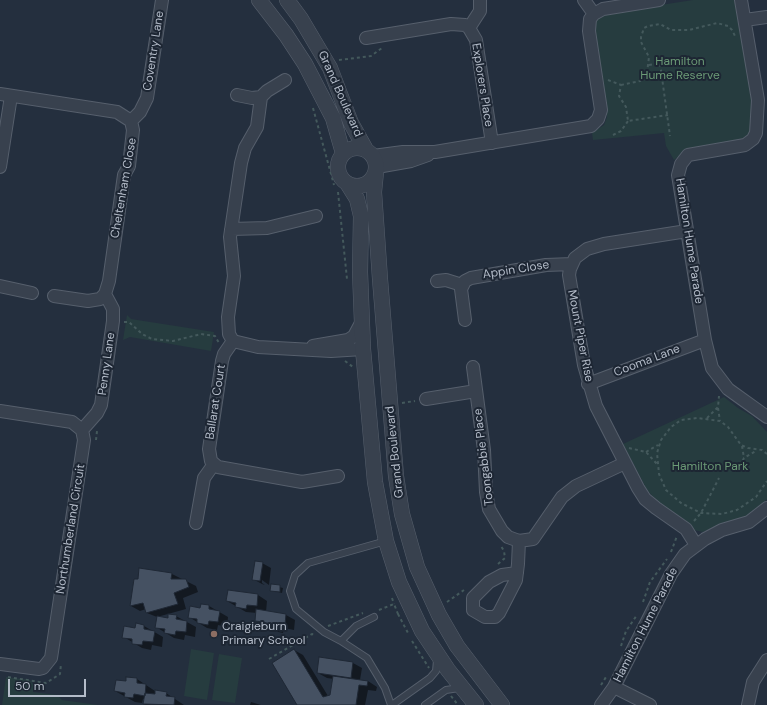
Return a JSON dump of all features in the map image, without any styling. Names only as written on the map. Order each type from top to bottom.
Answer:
[{"type":"street","name":"Coventry Lane","points":[[131,121],[140,112],[147,98],[162,0]]},
{"type":"street","name":"Grand Boulevard","points":[[259,0],[286,35],[305,64],[333,118],[343,153]]},
{"type":"street","name":"Grand Boulevard","points":[[286,0],[301,19],[321,51],[338,86],[351,123],[373,161],[384,330],[396,476],[402,514],[418,567],[428,593],[457,646],[502,705]]},
{"type":"street","name":"Explorers Place","points":[[469,28],[480,12],[480,0]]},
{"type":"street","points":[[584,0],[594,14]]},
{"type":"street","points":[[373,161],[403,152],[435,152],[591,126],[598,119],[601,110],[589,31],[590,19],[594,14],[608,8],[659,0]]},
{"type":"street","name":"Hamilton Hume Parade","points":[[741,0],[758,100],[762,136],[745,144],[688,155],[681,164],[678,175],[705,340],[712,368],[719,379],[738,398],[757,408],[767,418]]},
{"type":"street","points":[[745,20],[767,17]]},
{"type":"street","name":"Explorers Place","points":[[366,38],[451,24],[465,25],[469,28],[476,40],[492,143]]},
{"type":"street","points":[[237,95],[252,98],[260,97],[285,80]]},
{"type":"street","name":"Cheltenham Close","points":[[5,95],[117,112],[131,121],[133,130],[128,166],[124,175],[109,281],[105,294]]},
{"type":"street","points":[[0,167],[5,95]]},
{"type":"street","points":[[260,97],[256,126],[245,148],[241,163],[231,229],[230,243],[234,276],[228,327],[230,345],[331,351],[364,349],[384,330]]},
{"type":"street","points":[[354,148],[373,161],[369,182],[364,185],[358,186],[347,183],[339,174],[338,169],[340,158],[343,153],[354,148]]},
{"type":"street","name":"Grand Boulevard","points":[[347,183],[357,199],[361,216],[360,272],[364,349],[375,482],[386,541],[410,608],[436,652],[461,688],[476,705]]},
{"type":"street","points":[[231,229],[267,228],[316,216]]},
{"type":"street","points":[[572,264],[580,253],[595,246],[687,231]]},
{"type":"street","name":"Appin Close","points":[[462,285],[471,278],[546,265],[572,264]]},
{"type":"street","name":"Mount Piper Rise","points":[[572,264],[569,275],[584,365],[588,384],[596,406],[618,448],[630,476],[645,499],[686,529],[696,545]]},
{"type":"street","points":[[437,281],[446,280],[462,285],[461,293],[465,320]]},
{"type":"street","points":[[0,286],[32,293]]},
{"type":"street","points":[[54,296],[88,301],[100,299],[105,294]]},
{"type":"street","name":"Penny Lane","points":[[82,430],[97,413],[101,405],[113,321],[113,309],[105,294]]},
{"type":"street","points":[[301,349],[348,340],[354,336],[362,319]]},
{"type":"street","name":"Cooma Lane","points":[[588,384],[705,340]]},
{"type":"street","name":"Ballarat Court","points":[[214,464],[209,456],[208,449],[222,360],[230,345]]},
{"type":"street","name":"Toongabbie Place","points":[[473,367],[484,450],[486,492],[489,509],[502,531],[508,537],[519,541]]},
{"type":"street","name":"Toongabbie Place","points":[[426,400],[476,391]]},
{"type":"street","points":[[0,411],[72,422],[82,430]]},
{"type":"street","name":"Northumberland Circuit","points":[[0,664],[39,669],[44,668],[51,658],[84,440],[82,430]]},
{"type":"street","points":[[517,573],[519,541],[529,540],[536,536],[558,502],[576,486],[625,463]]},
{"type":"street","points":[[196,523],[204,478],[214,464],[223,468],[302,482],[338,476]]},
{"type":"street","name":"Hamilton Hume Parade","points":[[607,698],[671,574],[685,554],[714,534],[750,522],[767,508]]},
{"type":"street","points":[[748,705],[754,682],[763,664],[767,660]]},
{"type":"street","points":[[607,698],[650,705]]},
{"type":"lane","points":[[386,541],[308,563],[295,575],[290,586],[291,597],[296,609],[324,632],[359,652],[370,663],[385,688],[392,705],[430,678],[436,671],[436,652]]},
{"type":"lane","points":[[341,641],[356,626],[374,617]]},
{"type":"lane","points":[[425,705],[446,690],[461,688]]},
{"type":"path","points":[[597,81],[611,80],[621,85],[640,80],[646,73],[649,65],[649,57],[641,42],[641,37],[644,28],[654,24],[663,25],[671,30],[680,31],[711,24],[723,24],[732,30],[738,46],[749,44]]},
{"type":"path","points":[[339,60],[371,56],[382,48]]},
{"type":"path","points":[[649,65],[660,63],[670,136]]},
{"type":"path","points":[[613,135],[622,131],[628,121],[626,107],[619,96],[621,85]]},
{"type":"path","points":[[310,103],[319,128],[329,171],[337,191],[347,284]]},
{"type":"path","points":[[628,121],[668,115]]},
{"type":"path","points":[[113,321],[129,322],[142,334],[152,339],[173,341],[200,334],[215,336],[219,344],[230,345]]},
{"type":"path","points":[[717,393],[720,397],[718,407],[720,421]]},
{"type":"path","points":[[390,404],[426,400]]},
{"type":"path","points":[[706,418],[718,407]]},
{"type":"path","points":[[646,452],[658,445],[665,434],[676,423],[689,418],[706,418],[720,421],[728,427],[741,445],[744,451],[744,458],[740,466]]},
{"type":"path","points":[[658,445],[657,465],[662,482],[670,494],[688,508],[701,513],[722,514],[737,510],[756,497],[767,481]]},
{"type":"path","points":[[741,445],[762,450],[767,454]]},
{"type":"path","points":[[618,448],[627,447],[646,452],[657,465]]},
{"type":"path","points":[[744,458],[757,450]]},
{"type":"path","points":[[642,606],[650,582],[671,554],[676,538],[701,513],[719,478]]},
{"type":"path","points":[[620,650],[626,631],[639,613]]},
{"type":"path","points":[[599,687],[606,676]]},
{"type":"green space","name":"Hamilton Hume Reserve","points":[[693,0],[734,0],[735,2],[750,87],[752,105],[750,133],[741,140],[688,149],[674,160],[666,146],[664,133],[593,140],[592,133],[604,125],[607,117],[594,28],[597,18],[601,15],[609,13]]},
{"type":"green space","points":[[127,315],[131,319],[214,332],[211,351],[130,337],[123,340]]},
{"type":"green space","name":"Hamilton Park","points":[[724,397],[738,408],[752,416],[767,432],[767,499],[755,511],[737,521],[725,523],[703,532],[694,530],[686,521],[658,502],[647,490],[623,444]]},
{"type":"green space","points":[[191,649],[214,653],[207,700],[184,696]]},
{"type":"green space","points":[[219,654],[242,658],[235,703],[212,700]]},
{"type":"green space","points":[[6,677],[30,680],[34,686],[33,692],[57,695],[62,700],[98,705],[2,705]]},
{"type":"building","points":[[255,561],[263,562],[260,581],[252,580]]},
{"type":"building","points":[[139,568],[172,573],[171,579],[186,579],[189,587],[174,593],[178,604],[146,613],[143,603],[130,606],[134,579],[138,579]]},
{"type":"building","points":[[271,584],[280,585],[280,592],[270,591]]},
{"type":"building","points":[[228,590],[258,594],[257,606],[247,605],[246,609],[235,607],[236,603],[226,601]]},
{"type":"building","points":[[201,604],[209,605],[209,609],[220,611],[218,622],[209,621],[208,625],[197,623],[197,619],[188,618],[190,606],[200,608]]},
{"type":"building","points":[[256,609],[286,614],[285,625],[275,624],[274,628],[263,626],[264,622],[255,621]]},
{"type":"building","points":[[168,614],[177,615],[176,619],[187,621],[186,632],[176,631],[175,635],[164,633],[165,629],[155,628],[157,616],[168,618]]},
{"type":"building","points":[[136,623],[144,625],[144,629],[155,631],[153,642],[143,641],[142,645],[132,644],[132,639],[122,638],[124,626],[135,628]]},
{"type":"building","points":[[294,649],[323,697],[330,695],[333,676],[368,681],[367,686],[359,685],[356,705],[297,705],[272,663]]},
{"type":"building","points":[[319,657],[353,662],[351,678],[317,673]]},
{"type":"building","points":[[126,677],[137,678],[137,683],[146,684],[145,696],[134,694],[133,698],[124,697],[125,693],[114,691],[116,680],[126,681]]},
{"type":"building","points":[[155,690],[167,692],[166,696],[175,697],[174,705],[143,704],[145,693],[155,694]]},
{"type":"place","name":"Craigieburn Primary School","points":[[214,634]]}]
